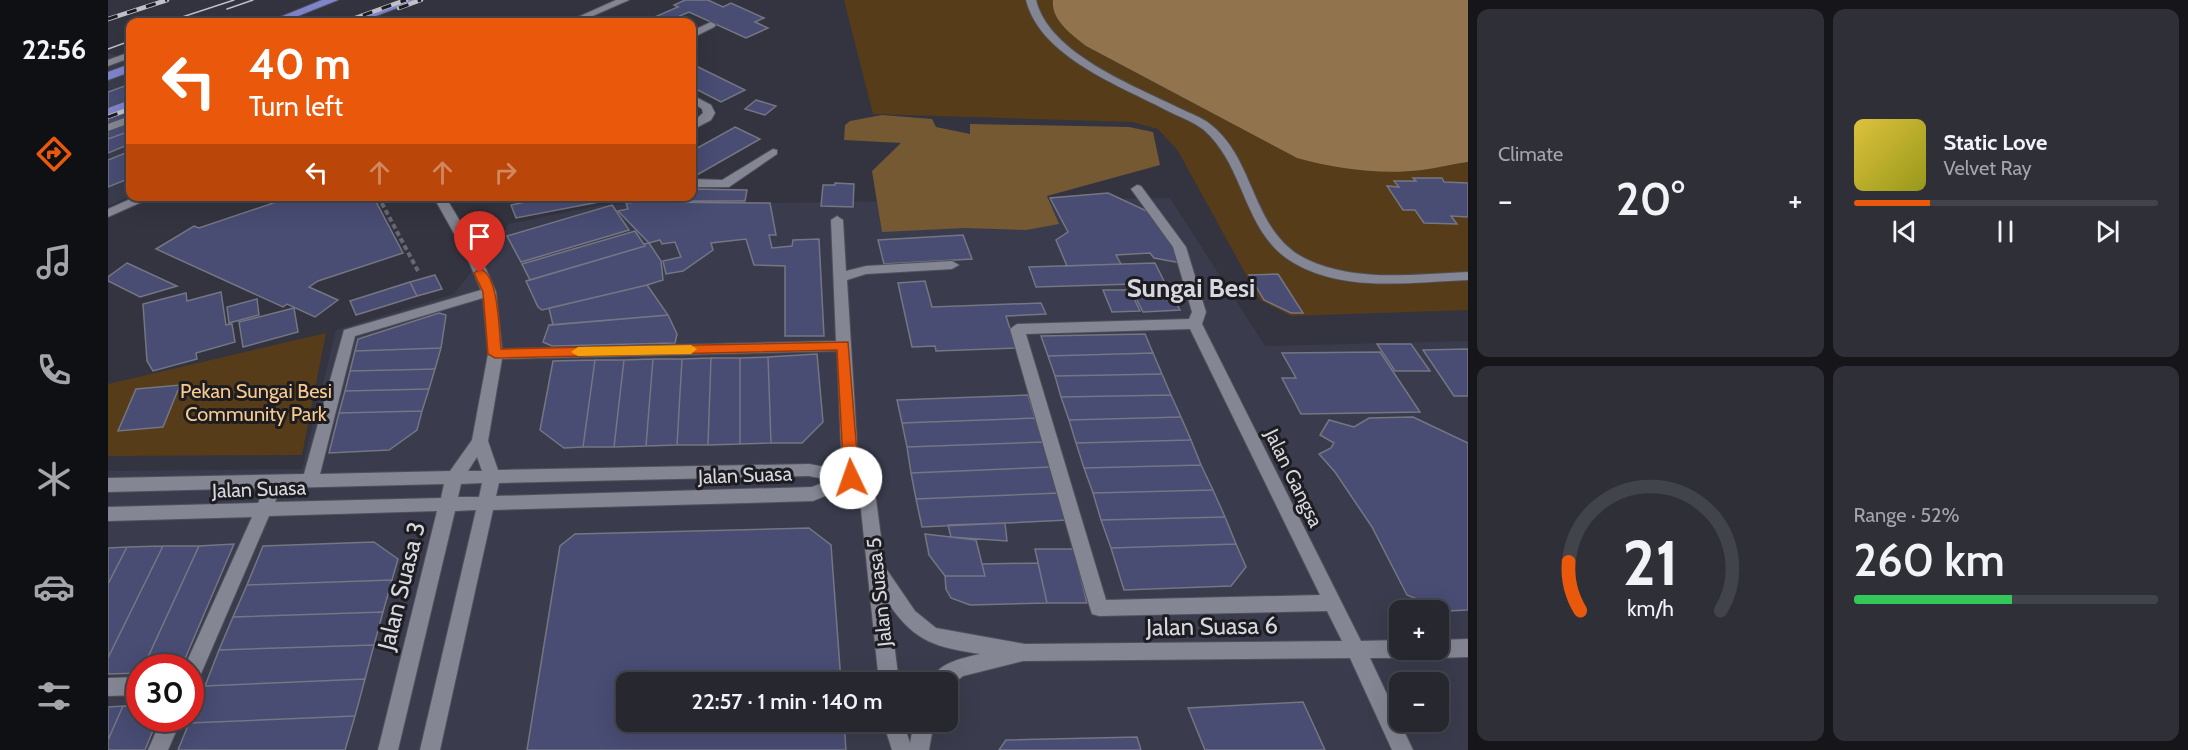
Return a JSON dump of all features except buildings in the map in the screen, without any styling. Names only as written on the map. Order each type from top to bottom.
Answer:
[{"type":"highway","points":[[284,18],[332,0]]},
{"type":"highway","points":[[362,18],[412,0]]},
{"type":"highway","points":[[108,76],[126,69]]},
{"type":"highway","points":[[108,86],[126,79]]},
{"type":"highway","points":[[108,113],[126,106]]},
{"type":"street","points":[[581,18],[624,0]]},
{"type":"street","points":[[1031,0],[1041,26],[1072,53],[1208,127],[1232,156],[1263,228],[1277,245],[1298,260],[1318,269],[1364,277],[1468,276]]},
{"type":"street","points":[[287,18],[292,15]]},
{"type":"street","points":[[696,33],[711,25]]},
{"type":"street","points":[[108,63],[126,56]]},
{"type":"street","points":[[696,100],[707,107],[710,113],[707,118],[696,125]]},
{"type":"street","points":[[108,128],[126,121]]},
{"type":"street","points":[[696,183],[724,184],[772,152]]},
{"type":"street","points":[[1137,189],[1179,247],[1199,312],[1195,324],[1017,328],[1099,608],[1332,603]]},
{"type":"street","points":[[108,213],[137,201]]},
{"type":"street","name":"Jalan Suasa 3","points":[[388,750],[454,478],[480,441],[495,354],[489,292],[472,253],[442,201]]},
{"type":"street","points":[[837,220],[851,478]]},
{"type":"street","points":[[841,277],[866,270],[952,265]]},
{"type":"street","points":[[310,481],[349,333],[489,292]]},
{"type":"street","name":"Jalan Gangsa","points":[[1195,324],[1403,750]]},
{"type":"street","points":[[495,354],[843,346]]},
{"type":"street","name":"Jalan Suasa 3","points":[[480,441],[492,477]]},
{"type":"street","name":"Jalan Suasa","points":[[108,485],[809,470],[851,478]]},
{"type":"street","points":[[430,750],[492,477]]},
{"type":"street","name":"Jalan Suasa","points":[[108,514],[813,494],[851,478]]},
{"type":"street","name":"Jalan Suasa 5","points":[[851,478],[860,486],[868,500],[888,672]]},
{"type":"street","points":[[200,654],[276,482]]},
{"type":"street","name":"Jalan Suasa 6","points":[[878,572],[908,617],[931,635],[1025,653],[1389,649]]},
{"type":"street","points":[[1449,649],[1468,648]]},
{"type":"street","name":"Jalan Suasa 6","points":[[953,672],[958,668],[1025,653]]},
{"type":"street","points":[[108,687],[126,686]]},
{"type":"street","points":[[159,750],[166,732]]},
{"type":"street","points":[[896,732],[902,750]]},
{"type":"street","points":[[919,750],[922,732]]},
{"type":"path","points":[[381,201],[418,271]]},
{"type":"shaded area","points":[[1053,0],[1468,0],[1468,162],[1422,170],[1391,172],[1343,168],[1297,158],[1086,46],[1059,20],[1055,14]]},
{"type":"shaded area","points":[[108,53],[126,60],[126,198],[108,206]]},
{"type":"shaded area","points":[[882,115],[932,119],[936,127],[970,134],[970,124],[1129,127],[1153,132],[1160,165],[1047,196],[1059,224],[1026,230],[965,228],[882,232],[872,171],[901,143],[844,140],[845,125],[850,121]]},
{"type":"shaded area","points":[[1170,198],[1265,346],[1468,341],[1468,750],[108,750],[108,471],[302,469],[336,330],[454,294],[509,224],[601,205]]},
{"type":"green space","points":[[844,0],[1053,0],[1072,34],[1086,46],[1297,158],[1421,170],[1468,162],[1468,310],[1291,316],[1260,300],[1178,151],[1158,129],[1132,122],[873,114]]},
{"type":"green space","name":"Pekan Sungai Besi Community Park","points":[[326,333],[302,455],[108,456],[108,384]]},
{"type":"tram line","points":[[179,18],[234,0]]},
{"type":"tram line","points":[[227,9],[253,0]]},
{"type":"tram line","points":[[108,49],[126,42]]},
{"type":"railway","points":[[108,19],[167,0]]},
{"type":"railway","points":[[355,18],[406,0]]},
{"type":"railway","points":[[399,8],[421,0]]},
{"type":"railway","points":[[108,117],[126,110]]},
{"type":"slow traffic","points":[[578,352],[691,349]]},
{"type":"district","name":"Sungai Besi","points":[[1191,288]]},
{"type":"route","points":[[480,273],[489,292],[495,354],[843,346],[851,478]]}]
